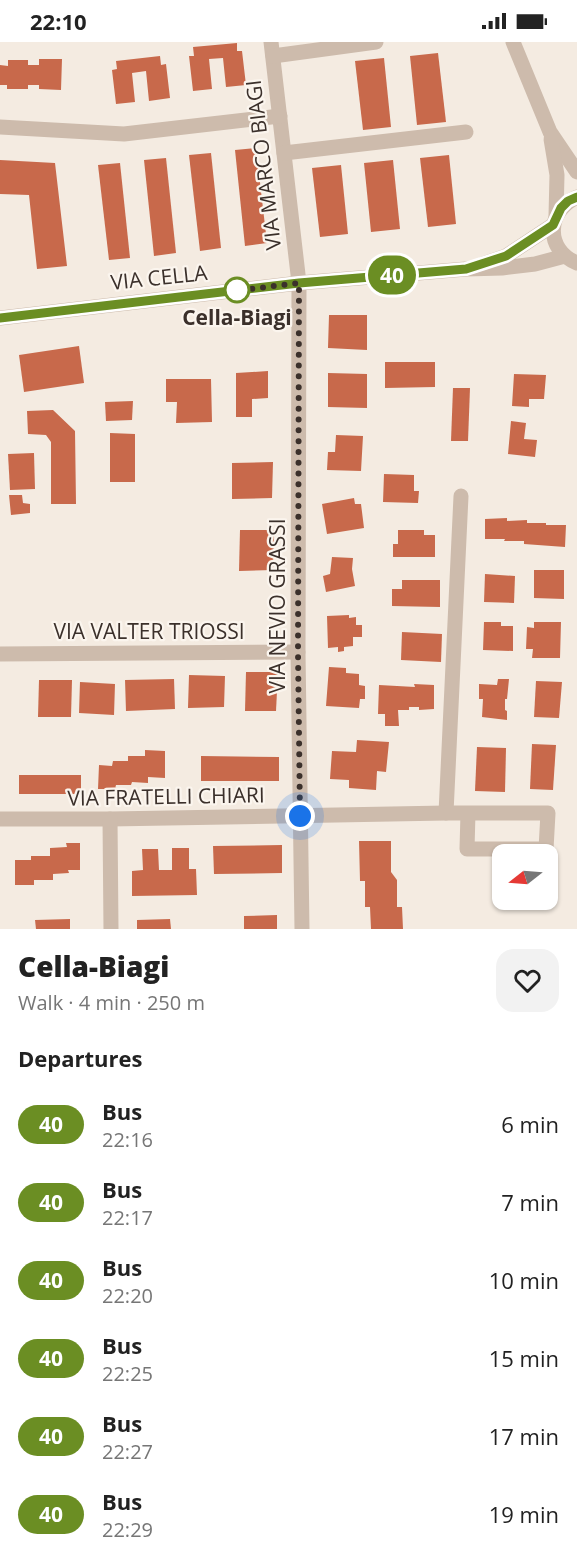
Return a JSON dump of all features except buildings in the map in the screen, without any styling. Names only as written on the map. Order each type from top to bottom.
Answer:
[{"type":"street","points":[[272,49],[376,42]]},
{"type":"street","points":[[513,42],[550,132],[577,172]]},
{"type":"street","name":"VIA MARCO BIAGI","points":[[272,49],[299,283]]},
{"type":"street","points":[[0,127],[124,134],[280,116]]},
{"type":"street","points":[[284,153],[466,132]]},
{"type":"street","points":[[550,132],[557,175],[555,221]]},
{"type":"street","name":"VIA CELLA","points":[[466,269],[506,256],[555,221],[568,201],[577,197]]},
{"type":"street","name":"VIA CELLA","points":[[555,221],[554,237],[558,248],[571,260]]},
{"type":"street","name":"VIA CELLA","points":[[0,318],[299,283],[502,268],[571,260]]},
{"type":"street","name":"VIA NEVIO GRASSI","points":[[299,283],[298,652],[302,929]]},
{"type":"street","points":[[446,813],[461,496]]},
{"type":"street","name":"VIA VALTER TRIOSSI","points":[[0,654],[298,652]]},
{"type":"street","name":"VIA FRATELLI CHIARI","points":[[0,819],[110,819],[446,813],[468,813],[548,813],[546,849],[467,849],[468,813]]},
{"type":"street","points":[[110,819],[111,929]]},
{"type":"bus line","name":"40","points":[[0,318],[299,283],[466,269],[506,256],[553,225],[561,208],[568,201],[577,197]]},
{"type":"place","name":"Cella-Biagi","points":[[237,290]]},
{"type":"route","points":[[237,290],[234,291],[299,283],[300,816]]}]
